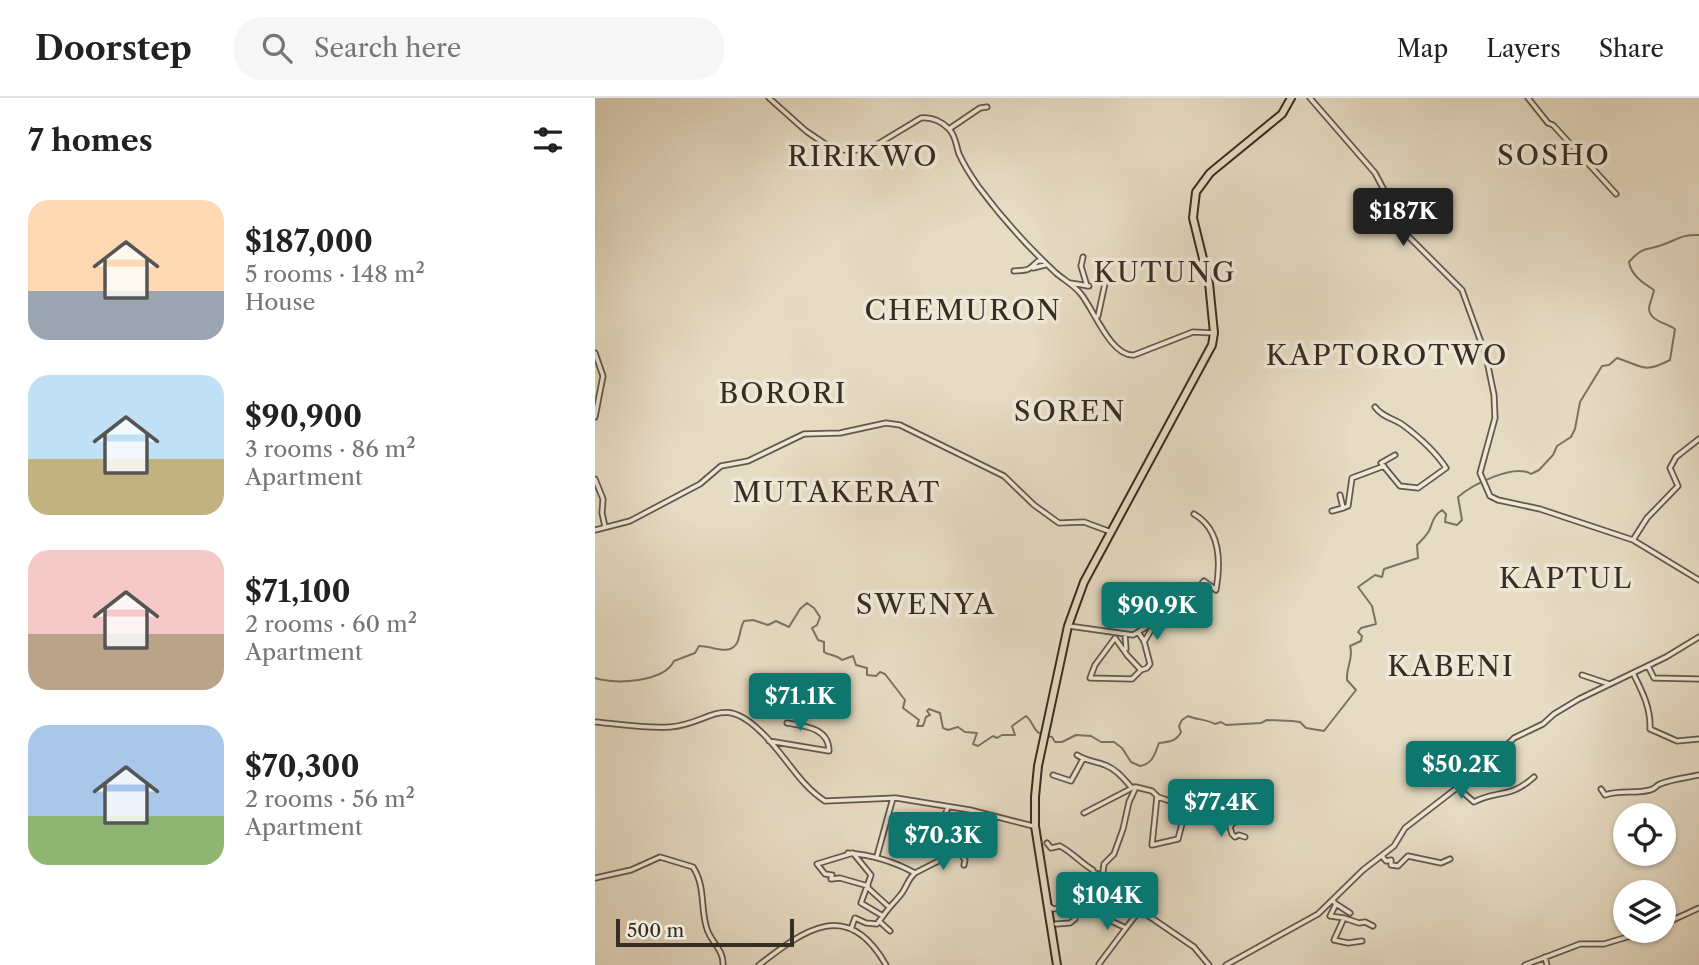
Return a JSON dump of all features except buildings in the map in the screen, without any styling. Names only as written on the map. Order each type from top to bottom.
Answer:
[{"type":"main road","points":[[1057,965],[1035,826],[1036,780],[1068,626],[1084,583],[1212,345],[1214,333],[1208,273],[1193,218],[1196,192],[1210,173],[1282,114],[1291,98]]},
{"type":"street","points":[[769,98],[806,131],[834,150],[868,150],[921,118],[937,121],[949,129],[978,186],[1044,263],[1079,291],[1113,345],[1127,355],[1134,355],[1193,332],[1214,333]]},
{"type":"street","points":[[1310,98],[1375,173],[1409,237],[1462,290],[1486,356],[1496,408],[1480,476],[1490,496],[1540,509],[1633,540],[1699,580]]},
{"type":"street","points":[[1528,98],[1548,123],[1562,134],[1616,194]]},
{"type":"street","points":[[949,129],[979,108],[987,107]]},
{"type":"street","points":[[1031,247],[1068,283],[1088,286],[1081,266],[1083,257]]},
{"type":"street","points":[[1014,271],[1033,268],[1038,261],[1044,263]]},
{"type":"street","points":[[1098,318],[1107,274]]},
{"type":"street","points":[[595,354],[603,376],[595,416]]},
{"type":"street","points":[[1375,407],[1418,438],[1434,452],[1446,468],[1418,488],[1400,486],[1381,463],[1395,455]]},
{"type":"street","points":[[595,530],[630,522],[700,484],[722,466],[748,461],[800,436],[840,433],[893,423],[1004,476],[1059,523],[1084,523],[1111,532]]},
{"type":"street","points":[[1633,540],[1647,518],[1678,486],[1670,468],[1674,460],[1699,439]]},
{"type":"street","points":[[1332,511],[1348,506],[1352,478],[1384,467]]},
{"type":"street","points":[[595,479],[603,499],[605,528]]},
{"type":"street","points":[[1340,495],[1343,508]]},
{"type":"street","points":[[1068,626],[1125,634],[1138,632],[1181,606],[1204,581],[1216,590],[1220,569],[1219,548],[1203,519],[1194,514]]},
{"type":"street","points":[[1144,642],[1155,623]]},
{"type":"street","points":[[1138,632],[1144,642],[1150,664],[1147,668],[1132,679],[1090,678],[1095,665],[1115,638],[1141,670]]},
{"type":"street","points":[[1125,634],[1126,651]]},
{"type":"street","points":[[1226,965],[1313,917],[1334,902],[1363,870],[1394,846],[1405,828],[1484,767],[1514,738],[1699,637]]},
{"type":"street","points":[[1648,666],[1654,678],[1699,679]]},
{"type":"street","points":[[1633,673],[1651,715],[1650,729],[1677,741],[1699,739]]},
{"type":"street","points":[[1581,674],[1609,684]]},
{"type":"street","points":[[595,722],[671,727],[716,713],[730,712],[751,723],[825,801],[893,798],[970,810],[1035,826]]},
{"type":"street","points":[[768,741],[828,751],[828,742],[820,732],[806,726],[787,723]]},
{"type":"street","points":[[1077,755],[1105,765],[1134,787],[1152,791],[1157,796],[1215,816],[1223,826]]},
{"type":"street","points":[[1053,775],[1071,781],[1083,759]]},
{"type":"street","points":[[1601,789],[1605,795],[1652,790],[1683,776],[1699,775]]},
{"type":"street","points":[[1458,788],[1473,802],[1485,797],[1509,794],[1534,777]]},
{"type":"street","points":[[1084,813],[1134,787]]},
{"type":"street","points":[[1093,887],[1099,883],[1104,864],[1114,854],[1119,842],[1134,787]]},
{"type":"street","points":[[1157,796],[1152,845],[1178,839],[1187,805],[1185,794]]},
{"type":"street","points":[[877,857],[893,798]]},
{"type":"street","points":[[939,831],[947,807]]},
{"type":"street","points":[[964,865],[965,860],[953,844],[956,838],[960,834],[979,831],[997,818]]},
{"type":"street","points":[[1241,819],[1230,827],[1235,837],[1245,837]]},
{"type":"street","points":[[1217,820],[1233,823]]},
{"type":"street","points":[[1047,843],[1051,848],[1065,848],[1093,872],[1103,876]]},
{"type":"street","points":[[851,929],[855,918],[877,924],[905,891],[905,884],[915,873],[958,851]]},
{"type":"street","points":[[851,853],[871,875],[861,902],[883,916]]},
{"type":"street","points":[[889,907],[867,887],[840,878],[831,878],[832,875],[825,874],[817,864],[851,853],[868,853],[893,861],[915,873]]},
{"type":"street","points":[[1382,856],[1384,860],[1391,860],[1391,865],[1398,866],[1408,856],[1441,863],[1450,859]]},
{"type":"street","points":[[595,878],[631,870],[660,857],[693,867],[704,898],[706,926],[720,951],[723,965]]},
{"type":"street","points":[[1056,924],[1070,923],[1075,919],[1075,905],[1087,887],[1093,887],[1108,889],[1106,904],[1109,920],[1126,928]]},
{"type":"street","points":[[1334,902],[1350,913]]},
{"type":"street","points":[[1334,902],[1330,916],[1373,926]]},
{"type":"street","points":[[1047,905],[1053,909],[1106,904]]},
{"type":"street","points":[[1676,918],[1699,908]]},
{"type":"street","points":[[1098,964],[1140,910],[1193,947],[1209,965]]},
{"type":"street","points":[[1344,918],[1334,940],[1361,942]]},
{"type":"street","points":[[879,921],[890,932]]},
{"type":"street","points":[[759,965],[793,940],[827,924],[856,931],[871,943],[885,965]]},
{"type":"street","points":[[1525,965],[1582,943],[1604,944],[1613,941]]},
{"type":"street","points":[[1545,957],[1547,965]]},
{"type":"waterway","points":[[1047,736],[1052,737],[1055,742],[1062,742],[1076,735],[1091,736],[1101,742],[1114,742],[1122,748],[1131,762],[1140,766],[1151,760],[1159,743],[1177,737],[1181,732],[1179,726],[1182,720],[1188,716],[1226,725],[1261,723],[1267,720],[1292,721],[1300,722],[1306,728],[1324,731],[1356,690],[1347,680],[1350,646],[1361,641],[1362,636],[1358,632],[1361,628],[1376,624],[1372,606],[1358,587],[1375,575],[1382,577],[1384,569],[1418,558],[1417,545],[1442,510],[1446,514],[1445,522],[1457,525],[1462,520],[1458,497],[1464,492],[1504,473],[1524,471],[1531,474],[1539,470],[1553,455],[1557,446],[1571,437],[1580,402],[1602,366],[1609,365],[1617,358],[1648,368],[1670,360],[1675,329],[1652,316],[1649,308],[1654,290],[1635,275],[1629,262],[1644,250],[1683,237],[1699,235]]},
{"type":"waterway","points":[[595,678],[626,681],[660,674],[674,661],[695,653],[699,646],[724,650],[734,647],[744,621],[753,620],[768,625],[776,621],[789,627],[807,603],[820,617],[817,625],[812,628],[818,640],[824,642],[824,652],[842,660],[853,656],[856,665],[867,668],[867,675],[876,676],[880,672],[885,674],[905,700],[903,708],[919,720],[917,726],[923,726],[926,717],[930,715],[927,711],[929,709],[940,713],[943,728],[948,730],[958,727],[965,732],[977,733],[973,744],[978,746],[993,736],[997,738],[1002,735],[1015,735],[1012,726],[1026,716],[1041,734]]},
{"type":"district","name":"SOSHO","points":[[1554,155]]},
{"type":"district","name":"RIRIKWO","points":[[863,156]]},
{"type":"district","name":"KUTUNG","points":[[1165,272]]},
{"type":"district","name":"CHEMURON","points":[[963,310]]},
{"type":"district","name":"KAPTOROTWO","points":[[1387,355]]},
{"type":"district","name":"BORORI","points":[[783,393]]},
{"type":"district","name":"SOREN","points":[[1070,411]]},
{"type":"district","name":"MUTAKERAT","points":[[837,492]]},
{"type":"district","name":"KAPTUL","points":[[1566,578]]},
{"type":"district","name":"SWENYA","points":[[926,604]]},
{"type":"district","name":"KABENI","points":[[1451,666]]}]
